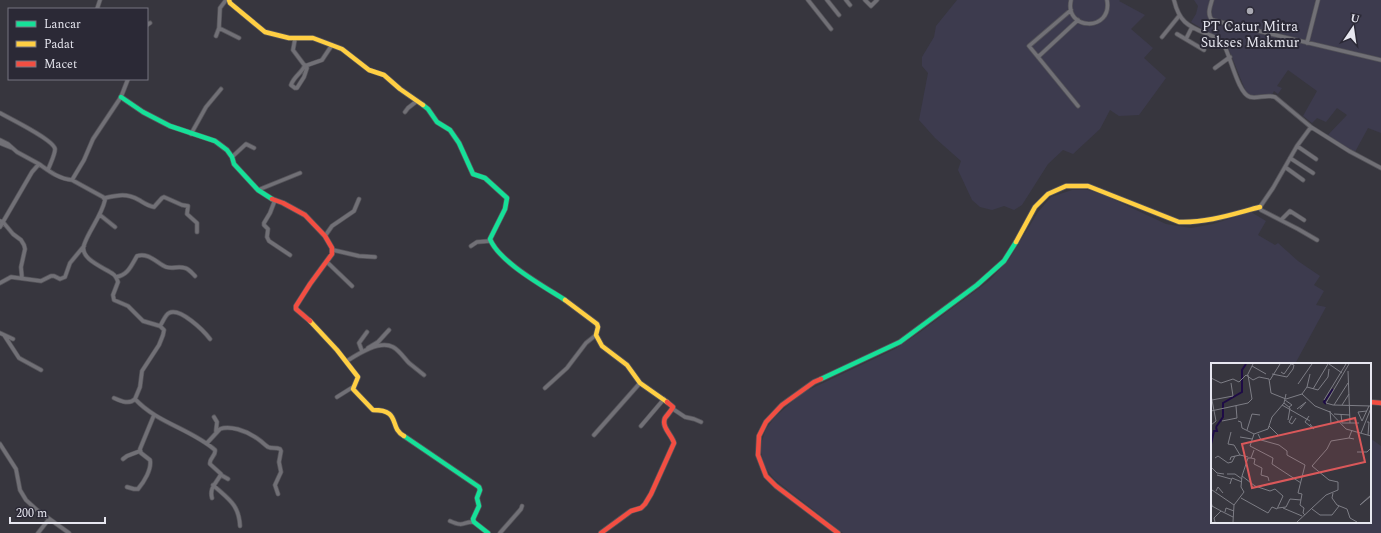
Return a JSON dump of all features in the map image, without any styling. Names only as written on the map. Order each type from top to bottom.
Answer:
[{"type":"street","points":[[216,36],[219,28],[220,8],[227,0],[265,32],[295,39],[309,37],[346,51],[369,70],[384,75],[400,89],[428,109],[437,122],[450,130],[473,174],[488,180],[506,195],[507,200],[505,209],[490,241],[492,246],[521,272],[565,300],[598,324],[596,335],[586,343],[567,368],[545,388]]},
{"type":"street","points":[[808,0],[831,29]]},
{"type":"street","points":[[827,0],[839,15]]},
{"type":"street","points":[[846,0],[850,5]]},
{"type":"street","points":[[865,0],[871,6],[877,0]]},
{"type":"street","points":[[1071,0],[1071,10],[1078,20],[1090,24],[1101,20],[1105,15],[1108,9],[1107,0]]},
{"type":"street","points":[[1174,0],[1179,16],[1184,22],[1220,40],[1224,45],[1241,88],[1247,96],[1252,98],[1267,96],[1275,97],[1311,127],[1349,151],[1381,168]]},
{"type":"street","points":[[1212,0],[1209,13],[1209,17],[1212,20],[1381,60]]},
{"type":"street","points":[[1307,43],[1318,0]]},
{"type":"street","points":[[1071,10],[1029,45],[1078,106]]},
{"type":"street","points":[[1162,37],[1179,16]]},
{"type":"street","points":[[1038,57],[1078,20]]},
{"type":"street","points":[[1186,39],[1192,27]]},
{"type":"street","points":[[219,28],[239,38]]},
{"type":"street","points":[[1177,34],[1204,50]]},
{"type":"street","points":[[295,39],[293,50],[305,65],[307,68],[306,73],[297,88],[295,88],[291,85],[292,82],[305,65],[322,60],[332,45]]},
{"type":"street","points":[[1215,68],[1230,57]]},
{"type":"street","points":[[72,180],[84,160],[93,139],[121,97],[128,80]]},
{"type":"street","points":[[191,134],[206,107],[221,89]]},
{"type":"street","points":[[121,97],[160,121],[191,134],[215,141],[221,145],[232,157],[234,164],[258,190],[305,215],[325,236],[333,250],[327,262],[310,284],[296,307],[315,324],[347,361],[358,377],[353,387],[337,398]]},
{"type":"street","points":[[405,112],[417,101]]},
{"type":"street","points":[[0,113],[38,134],[54,146],[55,151],[48,170]]},
{"type":"street","points":[[838,533],[776,486],[766,476],[758,455],[759,436],[766,422],[782,405],[814,382],[900,342],[977,285],[1004,260],[1018,240],[1035,207],[1048,194],[1066,186],[1088,186],[1179,222],[1189,223],[1200,222],[1260,207],[1297,146],[1311,127]]},
{"type":"street","points":[[0,140],[48,170],[66,179],[72,180],[105,198],[124,194],[133,196],[149,206],[154,207],[164,197],[188,206],[187,214],[197,223],[197,232]]},
{"type":"street","points":[[0,143],[13,149]]},
{"type":"street","points":[[232,157],[246,144],[254,148]]},
{"type":"street","points":[[1297,146],[1316,159]]},
{"type":"street","points":[[1290,158],[1313,173]]},
{"type":"street","points":[[0,228],[2,221],[32,172],[39,164]]},
{"type":"street","points":[[1285,168],[1304,180]]},
{"type":"street","points":[[258,190],[300,173]]},
{"type":"street","points":[[0,284],[8,278],[22,277],[41,281],[51,276],[60,279],[65,277],[70,263],[84,246],[100,215],[105,198]]},
{"type":"street","points":[[325,236],[332,226],[354,211],[359,199]]},
{"type":"street","points":[[275,200],[273,208],[264,223],[268,229],[267,237],[269,241],[290,255]]},
{"type":"street","points":[[1260,207],[1261,210],[1317,240]]},
{"type":"street","points":[[1281,220],[1290,212],[1304,220]]},
{"type":"street","points":[[100,215],[115,227]]},
{"type":"street","points":[[2,221],[24,245],[25,249],[21,271],[22,277]]},
{"type":"street","points":[[471,246],[477,242],[490,241]]},
{"type":"street","points":[[84,246],[85,253],[95,264],[116,277],[118,282],[113,295],[114,300],[128,306],[146,323],[160,326],[164,330],[162,340],[142,371],[140,387],[135,398],[132,401],[127,402],[121,402],[114,398]]},
{"type":"street","points":[[333,250],[359,256],[375,257]]},
{"type":"street","points":[[116,277],[122,276],[128,271],[137,256],[140,255],[146,256],[166,267],[185,267],[195,276]]},
{"type":"street","points":[[327,262],[352,286]]},
{"type":"street","points":[[160,326],[166,316],[173,312],[197,325],[210,339]]},
{"type":"street","points":[[347,361],[378,342],[389,330]]},
{"type":"street","points":[[363,351],[359,343],[367,332]]},
{"type":"street","points":[[0,333],[13,339]]},
{"type":"street","points":[[4,335],[19,358],[41,370]]},
{"type":"street","points":[[596,335],[602,346],[631,370],[640,383],[672,405],[673,409],[685,417],[694,418],[700,422]]},
{"type":"street","points":[[363,351],[383,345],[392,347],[424,375]]},
{"type":"street","points":[[594,435],[640,383]]},
{"type":"street","points":[[353,387],[352,389],[373,410],[383,410],[387,412],[394,419],[400,434],[479,487],[480,490],[477,498],[479,506],[473,517],[474,522]]},
{"type":"street","points":[[135,398],[154,415],[207,443],[215,452],[210,464],[220,471],[221,475],[228,478]]},
{"type":"street","points":[[641,426],[664,399]]},
{"type":"street","points":[[1371,402],[1381,403]]},
{"type":"street","points":[[601,533],[631,511],[642,507],[649,499],[674,443],[674,438],[664,424],[666,417],[673,409]]},
{"type":"street","points":[[123,459],[140,451],[154,415]]},
{"type":"street","points":[[214,417],[217,422],[216,432]]},
{"type":"street","points":[[207,443],[216,432],[223,428],[238,430],[253,436],[268,447],[280,449],[281,452],[279,462],[281,472],[275,485],[278,494]]},
{"type":"street","points":[[0,444],[16,469],[18,486],[22,493],[37,510],[69,533]]},
{"type":"street","points":[[127,487],[138,489],[143,483],[149,469],[151,463],[150,460],[140,451]]},
{"type":"street","points":[[212,498],[211,492],[213,485],[221,475]]},
{"type":"street","points":[[213,485],[234,505],[239,515],[240,526]]},
{"type":"street","points":[[500,533],[522,506]]},
{"type":"street","points":[[38,533],[49,519]]},
{"type":"street","points":[[450,521],[461,525],[474,522],[488,533]]},
{"type":"shaded area","points":[[957,0],[1120,0],[1119,1],[1145,15],[1131,29],[1153,48],[1144,58],[1166,78],[1139,115],[1119,116],[1110,110],[1100,129],[1073,154],[1063,150],[1048,164],[1022,205],[1014,210],[1004,206],[992,210],[980,207],[972,200],[958,170],[961,161],[935,138],[919,120],[928,73],[922,66],[922,57],[934,37],[936,26]]},
{"type":"shaded area","points":[[1194,0],[1381,0],[1381,133],[1368,128],[1355,152],[1327,136],[1347,115],[1337,108],[1326,122],[1317,118],[1312,123],[1303,116],[1317,91],[1288,70],[1277,86],[1282,88],[1278,94],[1274,91],[1272,95],[1265,94],[1252,96],[1246,92],[1227,45],[1191,22],[1196,14],[1198,6]]},
{"type":"shaded area","points":[[1072,190],[1088,190],[1104,195],[1166,224],[1191,228],[1213,224],[1251,212],[1266,221],[1258,235],[1275,245],[1278,243],[1298,261],[1320,276],[1314,285],[1324,291],[1316,305],[1326,307],[1296,363],[1211,363],[1211,523],[1371,523],[1371,439],[1381,446],[1381,533],[843,533],[774,479],[765,467],[761,452],[762,441],[766,429],[775,417],[802,393],[895,349],[989,281],[1010,258],[1038,212],[1051,197]]},
{"type":"traffic: fast","points":[[121,97],[143,112],[170,126],[215,141],[227,150],[232,157],[234,164],[258,190],[272,199]]},
{"type":"traffic: fast","points":[[423,105],[428,109],[437,122],[450,130],[459,143],[473,174],[485,178],[507,198],[505,209],[490,239],[495,248],[512,265],[565,300]]},
{"type":"traffic: fast","points":[[821,379],[900,342],[977,285],[1004,261],[1016,242]]},
{"type":"traffic: fast","points":[[404,436],[479,487],[480,490],[477,498],[479,506],[473,519],[474,522],[488,533]]},
{"type":"traffic: slow","points":[[229,0],[230,3],[265,32],[289,38],[313,38],[342,49],[369,70],[384,75],[400,89],[423,105]]},
{"type":"traffic: slow","points":[[1016,242],[1035,207],[1048,194],[1066,186],[1088,186],[1179,222],[1210,220],[1260,207]]},
{"type":"traffic: slow","points":[[565,300],[597,324],[598,327],[596,335],[602,346],[627,365],[640,383],[667,402]]},
{"type":"traffic: slow","points":[[310,321],[337,350],[358,377],[353,389],[373,410],[388,413],[391,416],[396,428],[404,436]]},
{"type":"traffic: jam","points":[[272,199],[305,215],[325,236],[332,248],[332,254],[296,306],[296,309],[310,321]]},
{"type":"traffic: jam","points":[[821,379],[814,382],[782,405],[766,422],[759,436],[758,455],[766,476],[776,486],[838,533]]},
{"type":"traffic: jam","points":[[601,533],[631,511],[641,508],[651,494],[674,443],[664,425],[665,418],[673,407],[667,402]]},
{"type":"traffic: jam","points":[[1371,402],[1381,403]]},
{"type":"place","name":"PT Catur Mitra Sukses Makmur","points":[[1250,11]]}]
